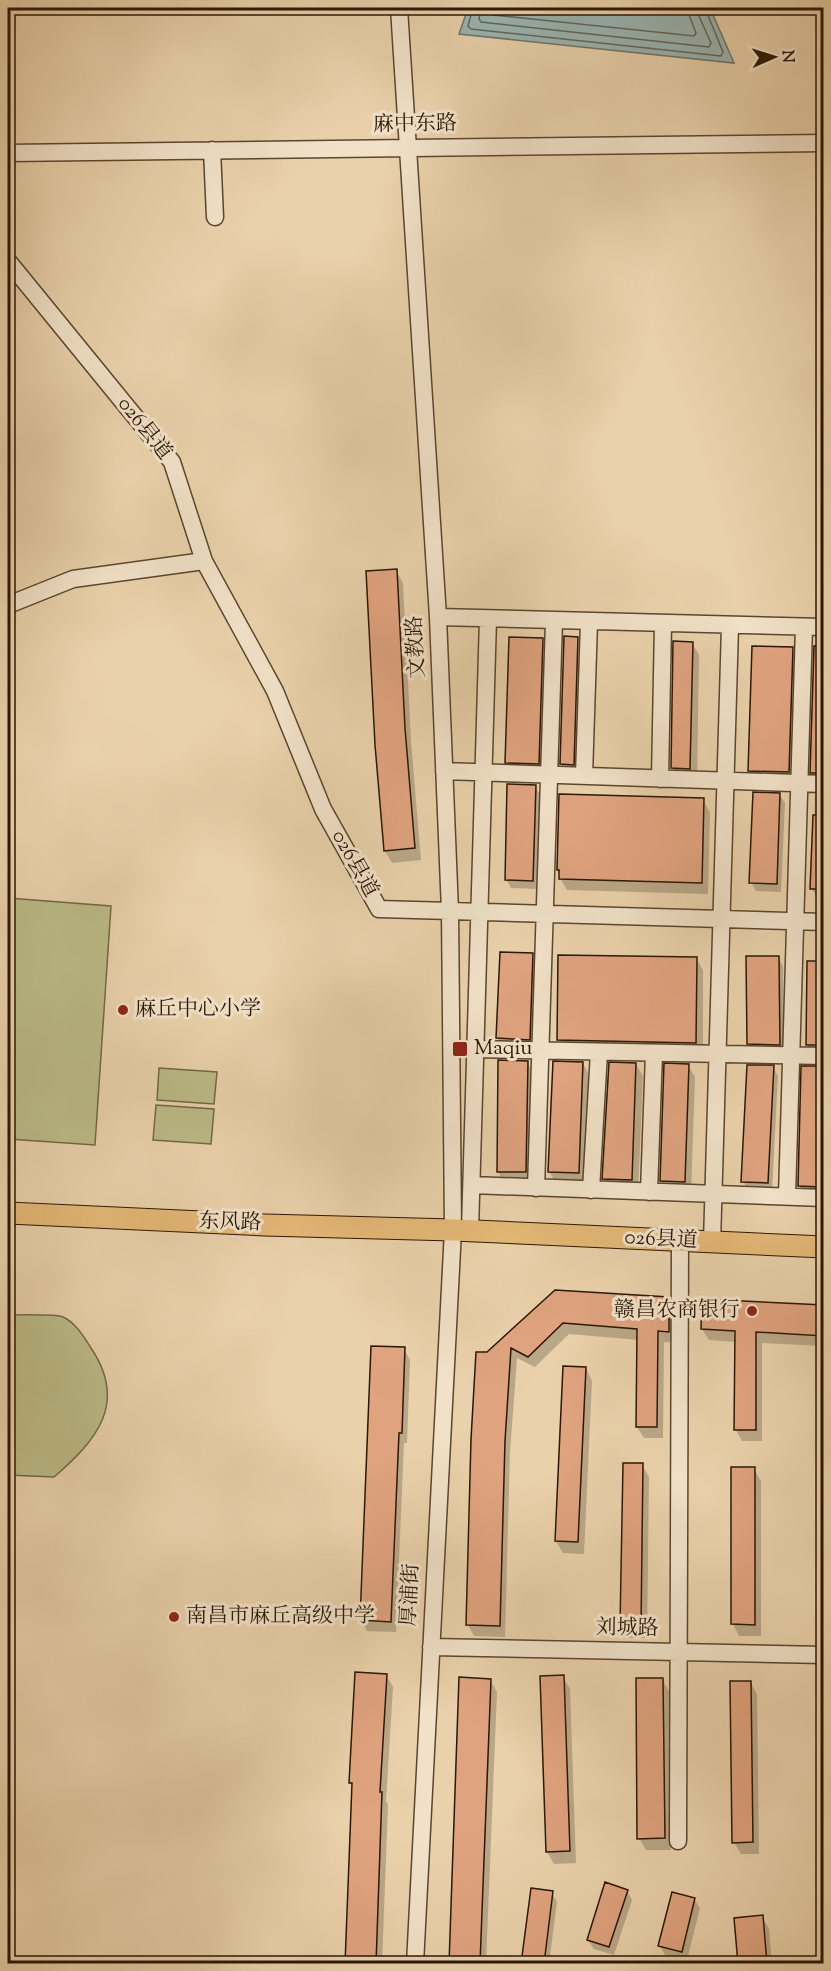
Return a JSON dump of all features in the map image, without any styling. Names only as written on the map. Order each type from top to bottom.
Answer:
[{"type":"main road","name":"东风路","points":[[8,1214],[462,1230]]},
{"type":"main road","name":"026县道","points":[[462,1230],[824,1247]]},
{"type":"street","name":"文教路","points":[[399,8],[438,617],[450,911]]},
{"type":"street","name":"麻中东路","points":[[8,153],[824,143]]},
{"type":"street","points":[[212,150],[215,217]]},
{"type":"street","name":"026县道","points":[[8,261],[172,462],[204,561],[275,691],[323,809],[379,909],[450,911]]},
{"type":"street","points":[[8,606],[73,579],[204,561]]},
{"type":"street","points":[[438,617],[824,627]]},
{"type":"street","points":[[462,1230],[472,1185],[488,619]]},
{"type":"street","points":[[536,1188],[554,621]]},
{"type":"street","points":[[584,776],[589,622]]},
{"type":"street","points":[[660,779],[663,624]]},
{"type":"street","points":[[712,1243],[730,626]]},
{"type":"street","points":[[787,1197],[804,627]]},
{"type":"street","points":[[444,771],[824,784]]},
{"type":"street","points":[[462,1230],[450,911],[824,922]]},
{"type":"street","points":[[476,1049],[824,1056]]},
{"type":"street","points":[[591,1190],[599,1052]]},
{"type":"street","points":[[649,1192],[654,1053]]},
{"type":"street","points":[[472,1185],[824,1198]]},
{"type":"street","name":"厚浦街","points":[[415,1964],[430,1647],[462,1230]]},
{"type":"street","points":[[678,1841],[680,1241]]},
{"type":"street","name":"刘城路","points":[[430,1647],[824,1655]]},
{"type":"green space","points":[[8,898],[111,906],[95,1145],[8,1139]]},
{"type":"green space","points":[[159,1068],[217,1072],[214,1104],[157,1100]]},
{"type":"green space","points":[[156,1105],[214,1109],[211,1144],[153,1140]]},
{"type":"green space","points":[[8,1315],[53,1315],[67,1319],[82,1335],[102,1368],[107,1386],[107,1403],[103,1419],[83,1449],[54,1477],[8,1475]]},
{"type":"water","points":[[468,8],[710,8],[734,63],[459,34]]},
{"type":"building","points":[[397,569],[405,728],[415,848],[384,851],[375,745],[366,571]]},
{"type":"building","points":[[564,636],[578,637],[574,765],[560,764]]},
{"type":"building","points":[[509,637],[543,638],[539,764],[505,763]]},
{"type":"building","points":[[673,641],[693,642],[690,769],[671,768]]},
{"type":"building","points":[[752,646],[793,647],[789,772],[748,771]]},
{"type":"building","points":[[814,646],[824,647],[824,773],[810,773]]},
{"type":"building","points":[[507,784],[536,785],[533,881],[505,880]]},
{"type":"building","points":[[753,792],[780,793],[777,884],[749,883]]},
{"type":"building","points":[[559,794],[704,798],[702,883],[559,879],[559,870],[557,870]]},
{"type":"building","points":[[813,815],[824,815],[824,889],[810,889]]},
{"type":"building","points":[[500,952],[533,953],[530,1040],[496,1038]]},
{"type":"building","points":[[558,955],[697,957],[696,1043],[557,1040]]},
{"type":"building","points":[[746,956],[779,956],[780,1045],[747,1044]]},
{"type":"building","points":[[807,961],[824,961],[824,1045],[806,1045]]},
{"type":"building","points":[[498,1060],[528,1061],[526,1172],[497,1172]]},
{"type":"building","points":[[553,1061],[583,1062],[579,1173],[548,1172]]},
{"type":"building","points":[[609,1062],[636,1063],[632,1180],[602,1179]]},
{"type":"building","points":[[664,1063],[689,1064],[685,1182],[660,1181]]},
{"type":"building","points":[[747,1065],[774,1065],[768,1183],[741,1182]]},
{"type":"building","points":[[801,1066],[824,1066],[824,1155],[821,1187],[798,1186]]},
{"type":"building","points":[[555,1290],[669,1297],[669,1332],[658,1331],[657,1427],[636,1427],[637,1329],[563,1323],[528,1357],[511,1348],[505,1441],[500,1626],[466,1625],[471,1439],[476,1352],[487,1352]]},
{"type":"building","points":[[702,1299],[824,1305],[824,1336],[756,1332],[756,1430],[734,1430],[735,1331],[701,1329]]},
{"type":"building","points":[[371,1346],[405,1347],[391,1622],[360,1620]]},
{"type":"building","points":[[563,1366],[586,1367],[578,1542],[555,1541]]},
{"type":"building","points":[[623,1463],[643,1463],[641,1627],[620,1627]]},
{"type":"building","points":[[731,1467],[755,1467],[755,1625],[731,1624]]},
{"type":"building","points":[[355,1672],[387,1674],[380,1792],[382,1792],[376,1964],[345,1964],[352,1783],[349,1783]]},
{"type":"building","points":[[564,1675],[570,1851],[546,1852],[540,1676]]},
{"type":"building","points":[[459,1677],[491,1679],[480,1964],[449,1964]]},
{"type":"building","points":[[636,1678],[663,1678],[665,1838],[637,1839]]},
{"type":"building","points":[[730,1681],[751,1681],[753,1842],[732,1843]]},
{"type":"building","points":[[605,1882],[628,1890],[609,1947],[587,1940]]},
{"type":"building","points":[[531,1888],[553,1891],[544,1964],[521,1964]]},
{"type":"building","points":[[672,1892],[695,1898],[682,1952],[658,1946]]},
{"type":"building","points":[[763,1915],[767,1964],[738,1964],[734,1918]]},
{"type":"place","name":"麻丘中心小学","points":[[123,1010]]},
{"type":"place","name":"Maqiu","points":[[460,1049]]},
{"type":"place","name":"赣昌农商银行","points":[[752,1311]]},
{"type":"place","name":"南昌市麻丘高级中学","points":[[174,1617]]}]
